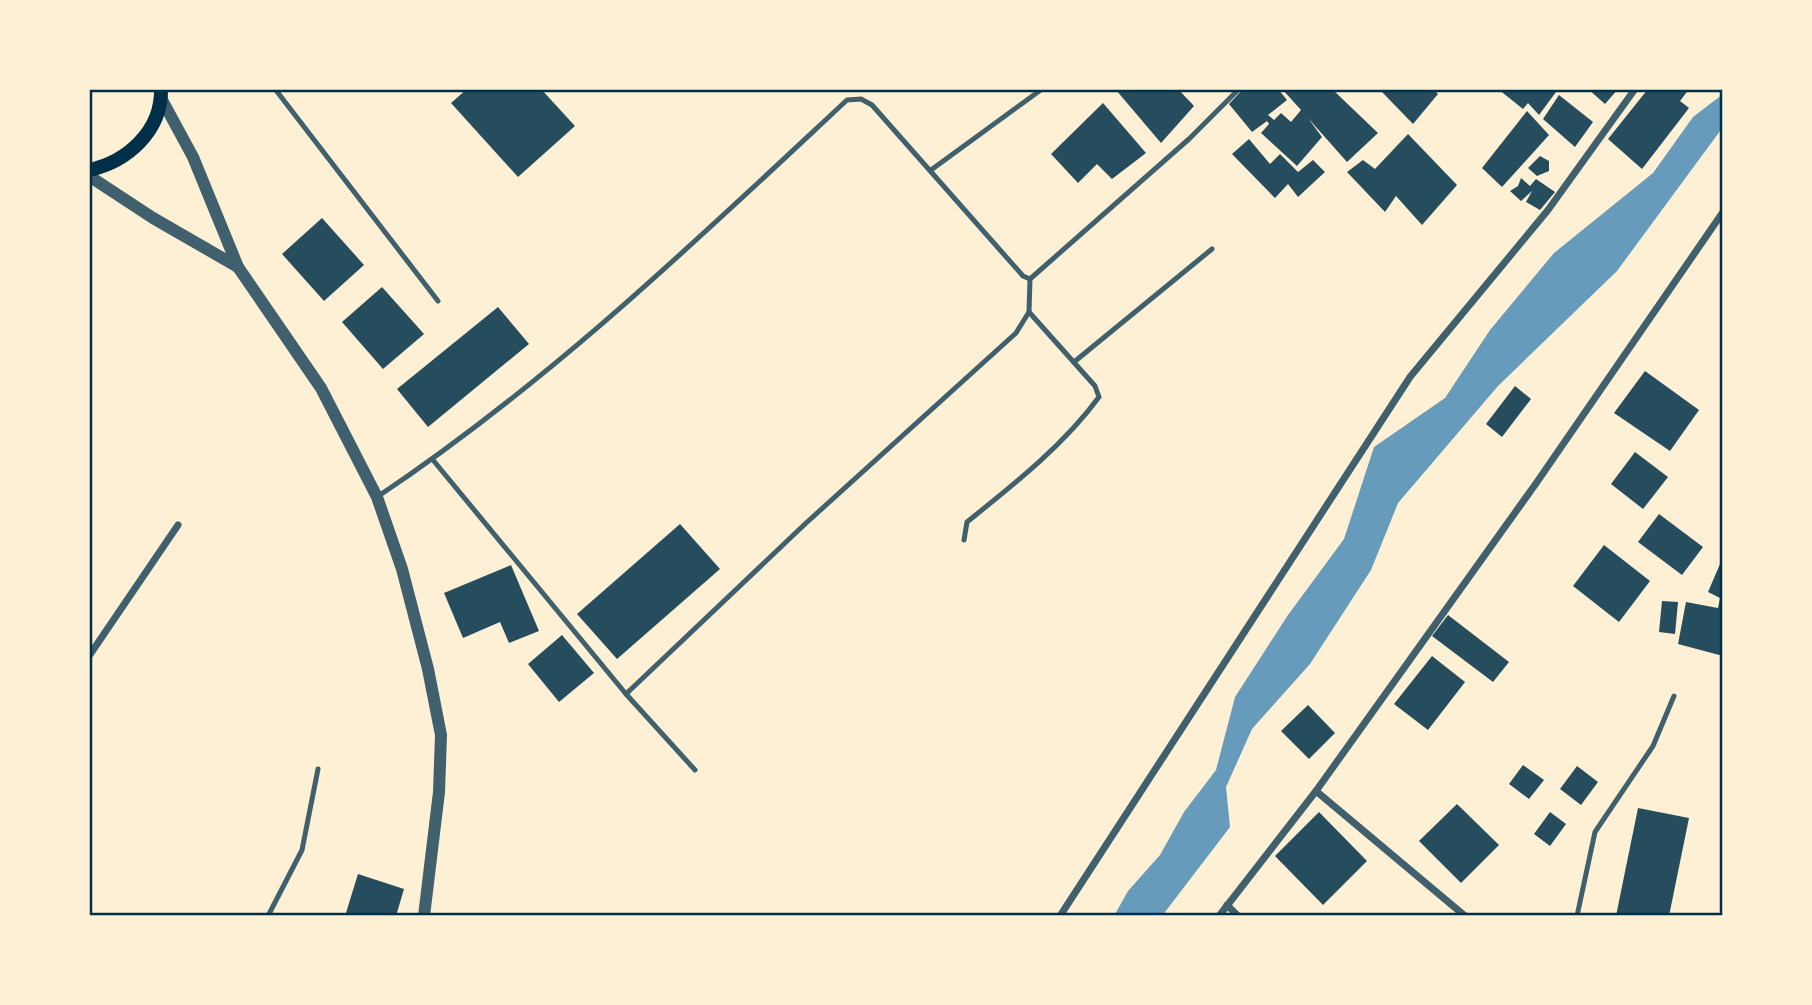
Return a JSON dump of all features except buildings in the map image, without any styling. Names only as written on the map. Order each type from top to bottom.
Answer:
[{"type":"main road","points":[[89,170],[106,167],[126,156],[143,141],[155,120],[162,93]]},
{"type":"street","points":[[1060,916],[1410,377],[1548,210],[1635,89]]},
{"type":"street","points":[[162,93],[193,157],[238,267],[321,388],[377,497],[402,569],[441,735],[439,792],[424,916]]},
{"type":"street","points":[[89,176],[153,218],[238,267]]},
{"type":"street","points":[[1219,916],[1316,791],[1538,482],[1723,212]]},
{"type":"street","points":[[89,656],[178,526]]},
{"type":"street","points":[[1316,791],[1465,916]]},
{"type":"street","points":[[1227,905],[1238,916]]},
{"type":"lane","points":[[275,89],[438,301]]},
{"type":"lane","points":[[931,170],[1042,89]]},
{"type":"lane","points":[[626,694],[805,524],[1016,333],[1029,312],[1030,279],[1189,139],[1239,89]]},
{"type":"lane","points":[[377,497],[433,460],[640,293],[847,100],[861,99],[872,105],[1023,276],[1030,279]]},
{"type":"lane","points":[[1074,362],[1212,249]]},
{"type":"lane","points":[[964,540],[967,522],[1015,484],[1086,415],[1099,397],[1095,386],[1029,312]]},
{"type":"lane","points":[[433,460],[626,694],[695,770]]},
{"type":"lane","points":[[1577,916],[1595,832],[1653,746],[1674,695]]},
{"type":"lane","points":[[268,916],[302,850],[318,769]]},
{"type":"water","points":[[1723,94],[1723,127],[1617,271],[1498,386],[1398,503],[1371,570],[1310,664],[1252,729],[1226,787],[1230,827],[1162,916],[1114,916],[1128,891],[1160,855],[1184,812],[1216,770],[1235,697],[1288,615],[1344,539],[1374,447],[1445,398],[1490,330],[1554,253],[1653,173],[1693,117]]}]
